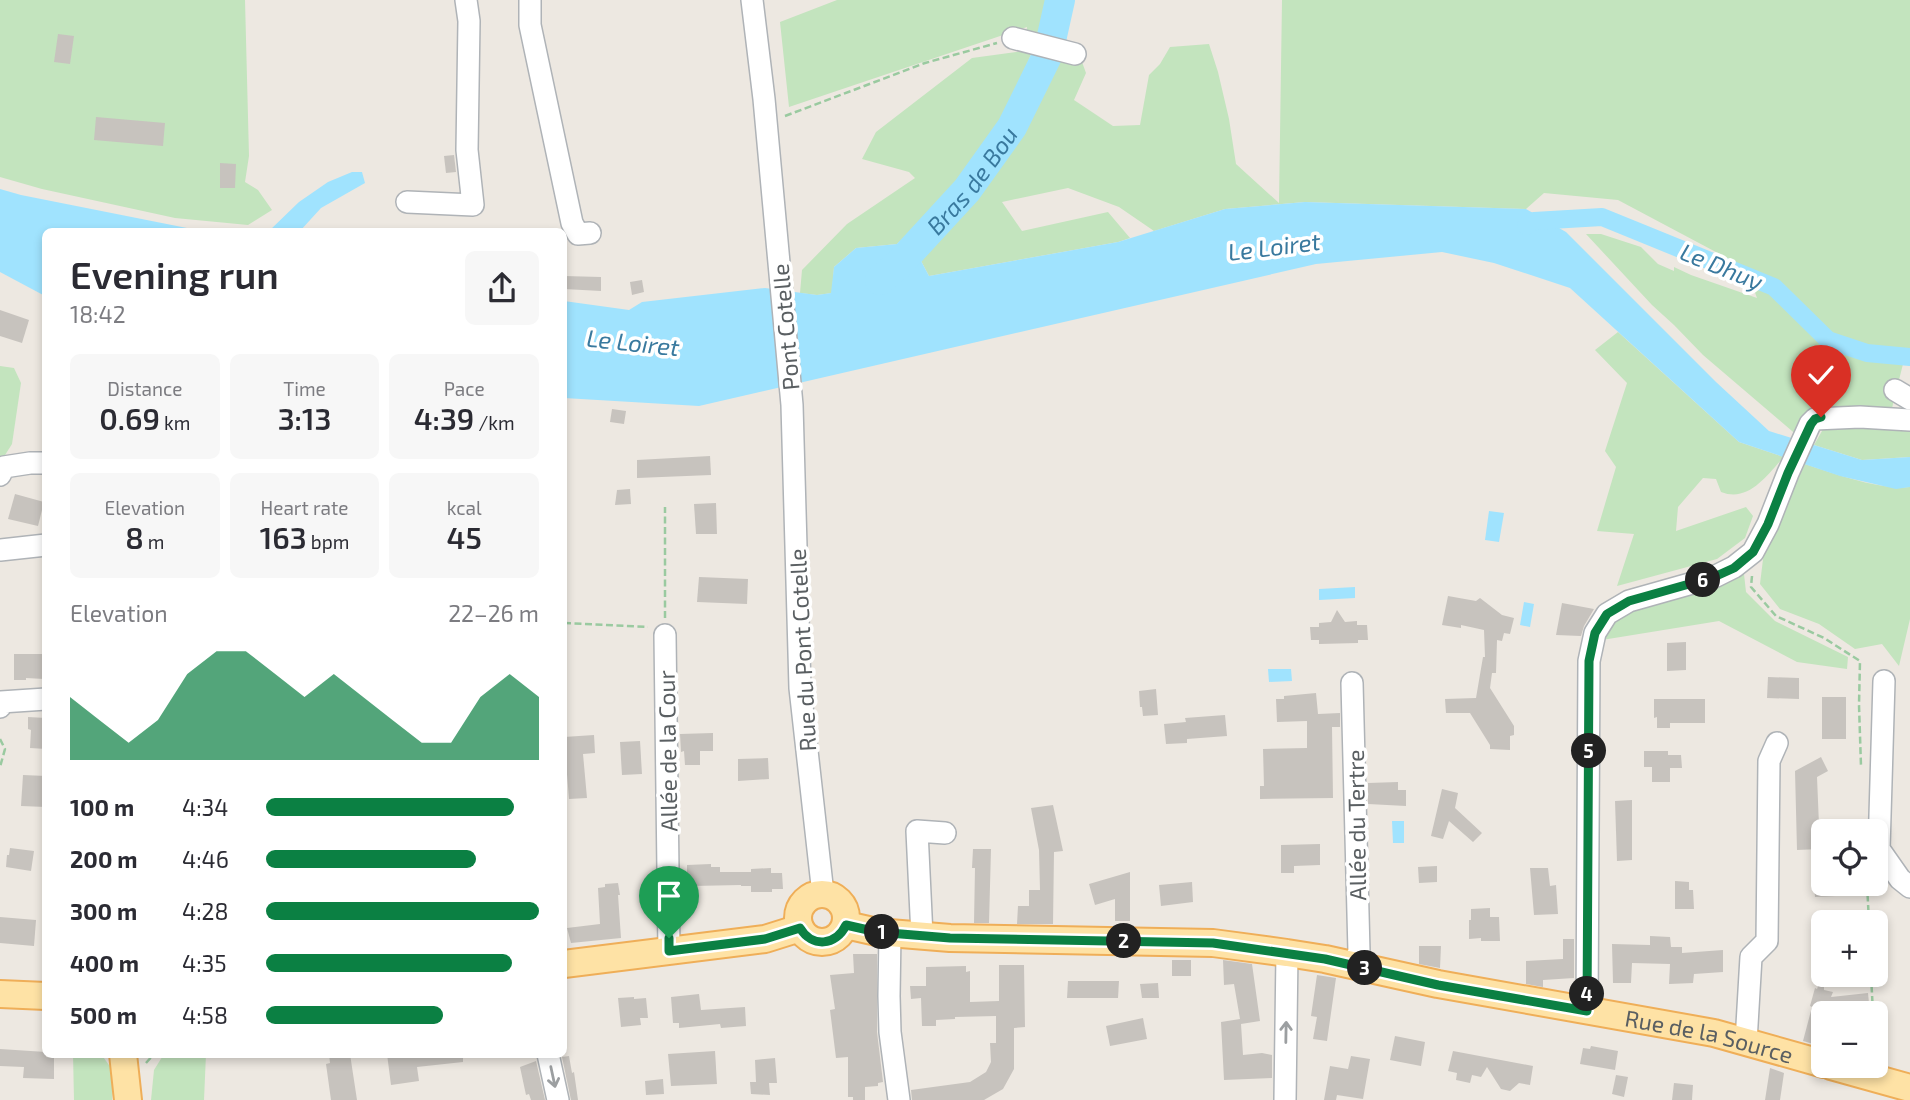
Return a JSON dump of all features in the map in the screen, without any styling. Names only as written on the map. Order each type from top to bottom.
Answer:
[{"type":"main road","points":[[815,895],[831,895],[846,910],[846,925],[838,937],[824,943],[809,939],[800,928],[798,913],[807,899],[815,895]]},
{"type":"main road","name":"Rue de la Source","points":[[846,925],[890,933],[950,938],[1213,943],[1287,953],[1438,985],[1714,1033],[1811,1060]]},
{"type":"main road","points":[[567,964],[765,939],[800,928]]},
{"type":"main road","points":[[0,994],[42,997]]},
{"type":"main road","points":[[128,1097],[137,1058]]},
{"type":"main road","points":[[1874,1078],[1910,1088]]},
{"type":"street","points":[[407,202],[473,205],[467,150],[469,21],[466,0]]},
{"type":"street","points":[[530,0],[530,25],[572,223],[578,234],[590,233]]},
{"type":"street","points":[[752,0],[766,123]]},
{"type":"street","points":[[1013,38],[1075,54]]},
{"type":"street","name":"Pont Cotelle","points":[[766,123],[792,405]]},
{"type":"street","name":"Rue du Pont Cotelle","points":[[792,405],[800,688],[823,894]]},
{"type":"street","points":[[1587,1011],[1589,661],[1595,633],[1607,614],[1629,601],[1714,577],[1734,568],[1753,552],[1815,419],[1910,420]]},
{"type":"street","points":[[0,475],[4,467],[42,463]]},
{"type":"street","points":[[0,550],[42,545]]},
{"type":"street","name":"Allée de la Cour","points":[[665,635],[669,951]]},
{"type":"street","points":[[1884,681],[1879,849],[1900,879],[1910,887]]},
{"type":"street","name":"Allée du Tertre","points":[[1352,683],[1359,952],[1352,965]]},
{"type":"street","points":[[0,707],[1,702],[42,699]]},
{"type":"street","points":[[1746,1042],[1751,957],[1767,941],[1769,761],[1777,743]]},
{"type":"street","points":[[922,936],[917,831],[946,833]]},
{"type":"street","points":[[890,933],[888,996],[899,1100]]},
{"type":"street","points":[[1285,1100],[1287,953]]},
{"type":"street","points":[[549,1058],[558,1100]]},
{"type":"path","points":[[766,123],[925,63],[1013,38]]},
{"type":"path","points":[[665,508],[665,635]]},
{"type":"path","points":[[1753,552],[1751,587],[1776,616],[1824,638],[1860,661],[1858,705],[1861,768]]},
{"type":"path","points":[[567,623],[655,628],[665,635]]},
{"type":"path","points":[[0,739],[5,749],[0,767]]},
{"type":"green space","points":[[0,0],[245,0],[249,156],[245,182],[258,190],[272,210],[248,225],[175,218],[42,189],[0,177]]},
{"type":"green space","points":[[837,0],[1047,0],[1043,27],[995,137],[924,220],[897,244],[856,248],[834,267],[832,293],[817,295],[800,293],[802,270],[847,224],[915,178],[909,172],[862,159],[876,132],[972,58],[1024,51],[1027,27],[789,107],[780,22]]},
{"type":"green space","points":[[1282,0],[1910,0],[1910,349],[1907,348],[1891,412],[1811,410],[1799,437],[1703,355],[1586,234],[1601,234],[1641,247],[1658,264],[1674,271],[1674,267],[1757,298],[1746,268],[1618,200],[1544,193],[1526,209],[1305,202],[1225,209],[1154,231],[1119,207],[1068,188],[1002,202],[1022,231],[1108,212],[1130,238],[929,276],[919,257],[982,190],[1060,60],[1082,62],[1086,73],[1074,100],[1113,126],[1140,125],[1149,75],[1160,64],[1170,47],[1209,44],[1229,119],[1236,164],[1279,203]]},
{"type":"green space","points":[[1618,332],[1739,442],[1784,457],[1749,491],[1740,494],[1721,492],[1716,479],[1703,478],[1678,507],[1676,531],[1746,507],[1753,516],[1745,538],[1717,559],[1617,586],[1634,534],[1597,531],[1616,467],[1605,451],[1627,383],[1595,350]]},
{"type":"green space","points":[[0,366],[14,368],[21,383],[12,444],[0,463]]},
{"type":"green space","points":[[1826,424],[1910,428],[1910,457],[1862,460],[1814,445]]},
{"type":"green space","points":[[1805,464],[1871,484],[1910,487],[1910,619],[1899,666],[1882,644],[1855,649],[1819,624],[1780,609],[1760,584],[1764,551]]},
{"type":"green space","points":[[1744,574],[1746,592],[1775,621],[1848,657],[1847,669],[1797,662],[1719,621],[1602,640],[1618,614]]},
{"type":"green space","points":[[73,1058],[104,1058],[114,1072],[112,1100],[74,1100]]},
{"type":"green space","points":[[162,1058],[206,1058],[204,1100],[151,1100],[154,1070]]},
{"type":"water","points":[[352,172],[362,172],[365,183],[321,208],[303,228],[272,228],[299,202],[328,182]]},
{"type":"water","points":[[0,189],[187,228],[42,228],[42,294],[0,272]]},
{"type":"water","name":"Le Loiret","points":[[1305,202],[1526,209],[1566,232],[1716,382],[1769,431],[1862,460],[1910,457],[1910,487],[1896,489],[1840,476],[1739,442],[1570,288],[1494,263],[1442,252],[1316,264],[699,406],[567,398],[567,301],[629,310],[642,302],[765,288],[817,295],[831,293],[834,267],[856,248],[897,244],[919,257],[929,276],[1118,242],[1225,209]]},
{"type":"water","points":[[1489,511],[1504,513],[1499,542],[1485,540]]},
{"type":"water","points":[[1355,587],[1355,598],[1319,600],[1319,589]]},
{"type":"water","points":[[1524,602],[1534,604],[1530,627],[1520,625]]},
{"type":"water","points":[[1268,669],[1291,669],[1292,681],[1269,682]]},
{"type":"water","points":[[1392,821],[1404,821],[1404,843],[1393,843]]},
{"type":"building","points":[[58,34],[74,36],[70,64],[54,62]]},
{"type":"building","points":[[96,117],[165,123],[163,146],[94,140]]},
{"type":"building","points":[[454,155],[456,172],[446,173],[444,156]]},
{"type":"building","points":[[220,163],[236,164],[235,188],[220,188]]},
{"type":"building","points":[[567,276],[601,277],[601,291],[567,289]]},
{"type":"building","points":[[642,280],[644,292],[632,295],[630,282]]},
{"type":"building","points":[[0,310],[29,320],[22,343],[0,336]]},
{"type":"building","points":[[612,409],[626,411],[624,424],[610,422]]},
{"type":"building","points":[[710,456],[711,475],[637,478],[637,460]]},
{"type":"building","points":[[630,489],[631,504],[615,505],[617,490]]},
{"type":"building","points":[[15,494],[42,501],[38,526],[8,519]]},
{"type":"building","points":[[716,503],[717,534],[696,534],[694,504]]},
{"type":"building","points":[[699,577],[748,579],[747,604],[697,602]]},
{"type":"building","points":[[1448,596],[1476,601],[1480,598],[1502,615],[1514,618],[1510,634],[1504,633],[1502,641],[1497,640],[1496,673],[1492,673],[1490,688],[1514,726],[1514,735],[1510,736],[1510,750],[1490,749],[1470,713],[1446,713],[1445,699],[1476,698],[1485,657],[1484,630],[1461,625],[1461,628],[1442,625]]},
{"type":"building","points":[[1562,603],[1594,609],[1581,636],[1556,635]]},
{"type":"building","points":[[1337,610],[1345,622],[1357,621],[1357,625],[1367,625],[1368,640],[1358,640],[1358,643],[1319,644],[1319,640],[1311,640],[1310,627],[1331,622]]},
{"type":"building","points":[[1686,642],[1686,670],[1667,671],[1667,643]]},
{"type":"building","points":[[14,654],[42,654],[42,679],[14,680]]},
{"type":"building","points":[[1768,677],[1799,678],[1799,699],[1767,698]]},
{"type":"building","points":[[1156,689],[1158,715],[1143,716],[1139,691]]},
{"type":"building","points":[[1316,693],[1318,714],[1340,713],[1340,727],[1332,727],[1333,798],[1260,799],[1260,786],[1264,786],[1263,749],[1307,748],[1307,721],[1277,722],[1276,699]]},
{"type":"building","points":[[1822,697],[1846,697],[1846,739],[1822,739]]},
{"type":"building","points":[[1654,699],[1705,699],[1705,723],[1670,723],[1670,728],[1657,728]]},
{"type":"building","points":[[1225,715],[1227,736],[1187,739],[1187,743],[1166,744],[1164,724],[1186,722],[1185,718]]},
{"type":"building","points":[[28,717],[42,718],[42,749],[30,748],[31,730],[28,729]]},
{"type":"building","points":[[713,733],[713,751],[700,751],[700,765],[685,765],[680,734]]},
{"type":"building","points":[[594,735],[595,753],[583,754],[587,798],[569,799],[567,737]]},
{"type":"building","points":[[640,741],[642,774],[622,775],[620,742]]},
{"type":"building","points":[[1644,751],[1668,751],[1668,755],[1681,755],[1682,768],[1670,768],[1670,782],[1652,782],[1652,767],[1644,767]]},
{"type":"building","points":[[1821,757],[1828,771],[1817,777],[1819,819],[1811,819],[1811,849],[1797,850],[1795,771]]},
{"type":"building","points":[[768,758],[769,779],[738,781],[738,759]]},
{"type":"building","points":[[23,775],[42,776],[42,807],[21,806]]},
{"type":"building","points":[[1398,782],[1398,790],[1406,790],[1406,806],[1368,804],[1368,783]]},
{"type":"building","points":[[1442,789],[1458,793],[1455,808],[1482,833],[1473,842],[1449,821],[1443,839],[1431,836]]},
{"type":"building","points":[[1632,800],[1632,860],[1617,861],[1615,801]]},
{"type":"building","points":[[1053,805],[1063,851],[1054,852],[1053,924],[1017,924],[1018,906],[1029,906],[1029,890],[1040,890],[1039,850],[1031,808]]},
{"type":"building","points":[[1320,844],[1320,865],[1294,866],[1294,873],[1281,873],[1281,845]]},
{"type":"building","points":[[10,848],[34,851],[31,871],[6,867]]},
{"type":"building","points":[[973,849],[991,849],[989,923],[974,923]]},
{"type":"building","points":[[711,864],[711,867],[720,867],[720,872],[751,872],[751,869],[771,868],[771,873],[782,873],[783,889],[751,892],[751,886],[692,886],[691,879],[687,879],[687,865]]},
{"type":"building","points":[[1437,866],[1437,882],[1419,883],[1418,867]]},
{"type":"building","points":[[1530,868],[1548,868],[1550,886],[1556,885],[1558,914],[1534,915]]},
{"type":"building","points":[[1130,872],[1130,921],[1115,921],[1115,899],[1095,905],[1089,884]]},
{"type":"building","points":[[1675,881],[1689,882],[1689,890],[1693,890],[1694,909],[1675,909]]},
{"type":"building","points":[[1192,882],[1193,902],[1161,906],[1159,885]]},
{"type":"building","points":[[618,883],[621,938],[571,943],[567,928],[600,924],[598,888],[605,887],[605,884]]},
{"type":"building","points":[[1490,908],[1490,917],[1499,917],[1500,941],[1469,939],[1471,909]]},
{"type":"building","points":[[0,917],[36,920],[34,946],[0,943]]},
{"type":"building","points":[[1650,936],[1670,937],[1671,947],[1682,947],[1682,953],[1723,950],[1723,972],[1694,974],[1693,983],[1669,984],[1670,964],[1632,963],[1631,983],[1613,983],[1612,944],[1650,945]]},
{"type":"building","points":[[1563,939],[1574,939],[1574,978],[1543,980],[1543,987],[1526,984],[1526,961],[1563,959]]},
{"type":"building","points":[[1419,946],[1441,946],[1440,968],[1419,964]]},
{"type":"building","points":[[853,954],[877,954],[877,1032],[883,1082],[878,1083],[878,1086],[865,1087],[865,1100],[848,1097],[848,1057],[836,1058],[830,1010],[835,1009],[830,975],[854,973]]},
{"type":"building","points":[[1172,960],[1191,960],[1191,976],[1172,976]]},
{"type":"building","points":[[1223,960],[1252,964],[1260,1021],[1241,1024],[1243,1055],[1272,1055],[1272,1078],[1224,1080],[1221,1022],[1240,1019],[1234,984],[1224,985]]},
{"type":"building","points":[[999,965],[1024,965],[1025,1027],[1014,1028],[1014,1069],[1003,1089],[984,1100],[912,1100],[911,1090],[970,1082],[986,1072],[991,1062],[990,1043],[996,1043],[996,1016],[955,1017],[936,1020],[936,1026],[922,1026],[921,998],[911,999],[910,986],[926,986],[926,967],[966,966],[966,972],[970,971],[970,1002],[999,1001]]},
{"type":"building","points":[[1317,975],[1336,978],[1327,1041],[1313,1039],[1317,1017],[1311,1016]]},
{"type":"building","points":[[1068,981],[1119,981],[1118,998],[1067,998]]},
{"type":"building","points":[[1158,983],[1159,998],[1142,998],[1140,984]]},
{"type":"building","points":[[1824,987],[1824,990],[1833,992],[1831,997],[1868,993],[1869,1001],[1811,1001],[1815,988]]},
{"type":"building","points":[[699,994],[701,1010],[745,1007],[746,1026],[721,1028],[720,1024],[679,1028],[679,1023],[673,1023],[671,997]]},
{"type":"building","points":[[618,998],[646,998],[648,1018],[640,1018],[641,1025],[621,1027]]},
{"type":"building","points":[[1811,1011],[1811,1043],[1803,1041]]},
{"type":"building","points":[[1143,1018],[1147,1039],[1110,1046],[1106,1026]]},
{"type":"building","points":[[1395,1036],[1425,1042],[1421,1066],[1390,1060]]},
{"type":"building","points":[[1591,1046],[1618,1051],[1615,1070],[1580,1064],[1583,1048],[1590,1049]]},
{"type":"building","points":[[0,1049],[42,1052],[42,1058],[54,1058],[54,1079],[23,1078],[24,1067],[0,1066]]},
{"type":"building","points":[[715,1051],[717,1084],[671,1086],[668,1054]]},
{"type":"building","points":[[1453,1051],[1533,1066],[1530,1085],[1519,1083],[1510,1091],[1501,1089],[1487,1067],[1481,1077],[1472,1075],[1470,1083],[1456,1080],[1457,1073],[1448,1071]]},
{"type":"building","points":[[567,1056],[572,1073],[574,1072],[578,1100],[571,1100],[562,1058]]},
{"type":"building","points":[[1351,1056],[1370,1059],[1363,1099],[1337,1095],[1336,1100],[1324,1100],[1330,1066],[1348,1069]]},
{"type":"building","points":[[329,1058],[351,1058],[357,1100],[331,1100],[326,1064],[330,1063]]},
{"type":"building","points":[[388,1058],[463,1058],[463,1062],[417,1067],[419,1081],[391,1085]]},
{"type":"building","points":[[775,1058],[777,1083],[769,1083],[770,1095],[751,1094],[750,1082],[756,1082],[755,1060]]},
{"type":"building","points":[[536,1061],[545,1100],[531,1100],[529,1094],[526,1095],[520,1067]]},
{"type":"building","points":[[1770,1068],[1784,1073],[1780,1100],[1765,1100]]},
{"type":"building","points":[[1616,1075],[1628,1077],[1624,1097],[1612,1094]]},
{"type":"building","points":[[663,1079],[664,1094],[646,1095],[645,1081]]},
{"type":"building","points":[[1674,1083],[1693,1085],[1692,1100],[1672,1100]]},
{"type":"waterway","name":"Bras de Bou","points":[[880,280],[898,265],[967,190],[1012,127],[1048,54],[1060,0]]},
{"type":"waterway","name":"Le Dhuy","points":[[1526,226],[1534,221],[1602,217],[1774,287],[1828,340],[1867,353],[1910,357]]},
{"type":"route","points":[[669,938],[669,951],[765,939],[800,928],[809,939],[824,943],[838,937],[846,925],[877,932],[950,938],[1213,943],[1325,959],[1438,985],[1587,1011],[1589,661],[1595,633],[1607,614],[1629,601],[1714,577],[1734,568],[1753,552],[1768,524],[1811,424],[1821,417]]}]
